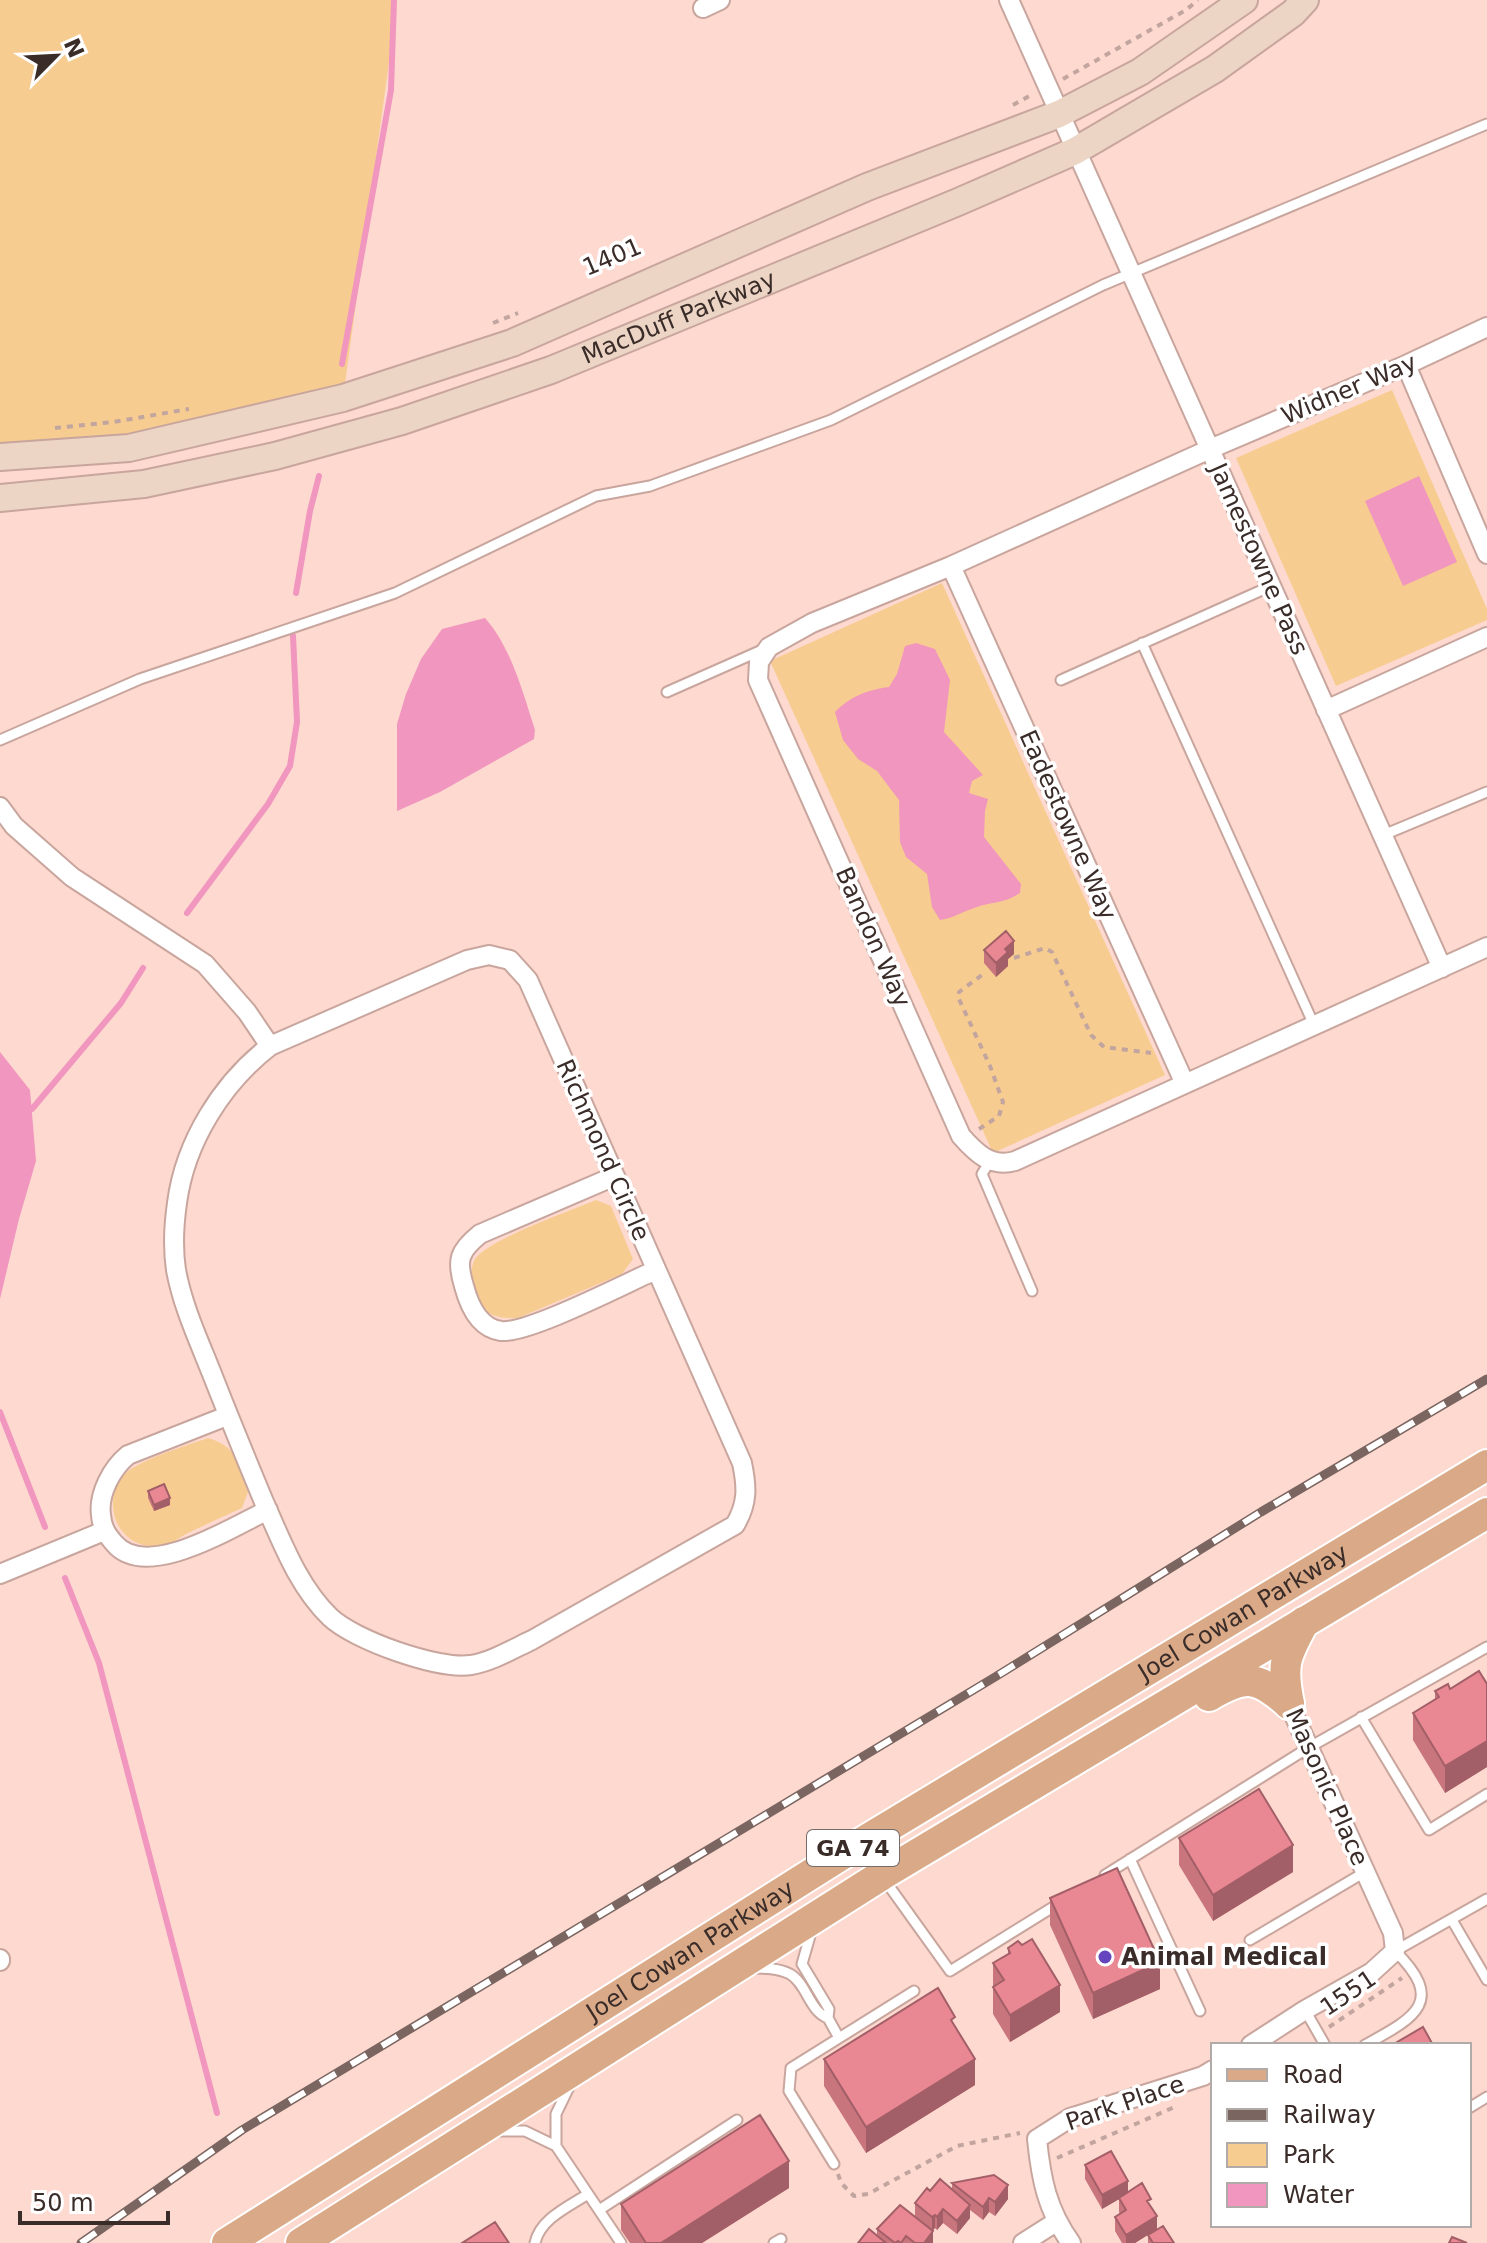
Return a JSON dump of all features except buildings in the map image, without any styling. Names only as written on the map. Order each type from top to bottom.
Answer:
[{"type":"main road","name":"Joel Cowan Parkway","points":[[227,2243],[838,1857],[1487,1465]]},
{"type":"main road","name":"Joel Cowan Parkway","points":[[301,2243],[882,1875],[1487,1513]]},
{"type":"main road","name":"Masonic Place","points":[[1289,1704],[1283,1678],[1284,1662],[1304,1622]]},
{"type":"main road","points":[[1047,1775],[1096,1761],[1230,1683],[1257,1681],[1289,1704]]},
{"type":"main road","points":[[338,2243],[388,2188]]},
{"type":"street","name":"Jamestowne Pass","points":[[1009,0],[1442,968]]},
{"type":"street","name":"MacDuff Parkway","points":[[0,457],[129,448],[343,398],[512,343],[867,187],[1059,114],[1140,72],[1244,0]]},
{"type":"street","name":"MacDuff Parkway","points":[[0,498],[144,484],[275,456],[402,421],[551,370],[1075,151],[1215,69],[1293,13],[1305,0]]},
{"type":"street","name":"Widner Way","points":[[1210,449],[1487,327]]},
{"type":"street","points":[[1406,365],[1487,554]]},
{"type":"street","points":[[769,647],[812,623],[951,566],[1210,449]]},
{"type":"street","name":"Eadestowne Way","points":[[951,566],[1185,1084]]},
{"type":"street","points":[[1326,710],[1487,637]]},
{"type":"street","name":"Bandon Way","points":[[769,647],[759,662],[758,680],[961,1136],[973,1151],[990,1161]]},
{"type":"street","points":[[0,807],[14,826],[72,877],[205,964],[247,1012],[270,1046]]},
{"type":"street","points":[[990,1161],[1004,1164],[1015,1161],[1487,947]]},
{"type":"street","name":"Richmond Circle","points":[[489,955],[510,960],[528,980],[615,1176],[742,1463],[747,1487],[745,1509],[735,1525],[503,1654],[469,1666],[422,1660],[371,1643],[330,1618],[291,1564],[227,1416],[182,1295],[176,1267],[177,1202],[187,1161],[217,1102],[244,1066],[270,1046],[467,960],[489,955]]},
{"type":"street","points":[[615,1176],[480,1234],[464,1247],[459,1268],[467,1298],[480,1321],[500,1331],[526,1328],[656,1270]]},
{"type":"street","points":[[227,1416],[128,1455],[115,1466],[100,1512],[104,1531],[119,1549],[136,1558],[160,1556],[186,1549],[268,1510]]},
{"type":"street","points":[[0,1574],[104,1531]]},
{"type":"street","name":"Masonic Place","points":[[1289,1704],[1393,1933],[1395,1951]]},
{"type":"street","points":[[1254,2043],[1372,1972],[1395,1951]]},
{"type":"street","name":"Park Place","points":[[1040,2165],[1037,2139],[1070,2118],[1211,2071]]},
{"type":"street","points":[[1040,2165],[1056,2222],[1071,2243]]},
{"type":"street","points":[[1023,2243],[1056,2222]]},
{"type":"lane","points":[[0,740],[140,679],[325,614],[395,593],[596,496],[650,486],[831,420],[1103,285],[1487,124]]},
{"type":"lane","points":[[1061,680],[1271,586]]},
{"type":"lane","points":[[1142,643],[1314,1025]]},
{"type":"lane","points":[[667,692],[769,647]]},
{"type":"lane","points":[[1381,836],[1487,792]]},
{"type":"lane","points":[[990,1161],[982,1174],[1032,1291]]},
{"type":"lane","points":[[1091,1883],[1308,1748],[1487,1647]]},
{"type":"lane","points":[[1361,1717],[1429,1830],[1487,1794]]},
{"type":"lane","points":[[1130,1859],[1200,2011]]},
{"type":"lane","points":[[1250,1940],[1365,1872]]},
{"type":"lane","points":[[882,1875],[950,1971],[1066,1899]]},
{"type":"lane","points":[[1369,2043],[1403,2024],[1413,2014],[1423,1991],[1414,1970],[1395,1951],[1487,1899]]},
{"type":"lane","points":[[815,1917],[802,1964],[829,2009],[828,2018],[839,2038]]},
{"type":"lane","points":[[1452,1920],[1487,1980]]},
{"type":"lane","points":[[736,1967],[775,1969],[793,1976],[820,2015],[828,2018]]},
{"type":"lane","points":[[834,2164],[789,2091],[791,2068],[914,1991]]},
{"type":"lane","points":[[1305,2010],[1324,2043]]},
{"type":"lane","points":[[556,2146],[556,2114],[586,2063]]},
{"type":"lane","points":[[599,2210],[737,2120]]},
{"type":"lane","points":[[476,2132],[525,2131],[556,2146],[621,2243]]},
{"type":"lane","points":[[535,2243],[537,2231],[544,2224],[588,2194]]},
{"type":"path","points":[[1009,107],[1095,63],[1198,0]]},
{"type":"path","points":[[487,325],[529,309]]},
{"type":"path","points":[[43,430],[113,422],[202,406]]},
{"type":"path","points":[[1014,958],[1045,948],[1052,952],[1091,1035],[1104,1047],[1151,1053],[1169,1050]]},
{"type":"path","points":[[968,1144],[977,1130],[999,1116],[1003,1102],[958,997],[959,992],[986,972]]},
{"type":"path","name":"1551","points":[[1319,2034],[1414,1970]]},
{"type":"path","points":[[1040,2165],[1178,2105]]},
{"type":"path","points":[[834,2164],[841,2183],[854,2196],[868,2194],[957,2146],[1059,2126]]},
{"type":"green space","points":[[0,0],[392,0],[393,33],[343,398],[129,448],[0,457]]},
{"type":"green space","points":[[1392,390],[1487,609],[1487,620],[1336,686],[1236,458]]},
{"type":"green space","points":[[942,583],[1165,1075],[993,1153],[770,661]]},
{"type":"green space","points":[[596,1200],[611,1206],[633,1259],[622,1274],[518,1318],[488,1313],[475,1294],[471,1275],[472,1265],[481,1253],[510,1236]]},
{"type":"green space","points":[[208,1438],[226,1446],[236,1458],[248,1492],[242,1508],[166,1544],[149,1546],[136,1543],[126,1536],[114,1514],[113,1502],[123,1476],[150,1459]]},
{"type":"water","points":[[1419,476],[1457,562],[1403,586],[1365,501]]},
{"type":"water","points":[[485,618],[502,643],[515,671],[535,730],[534,739],[440,792],[397,811],[397,724],[421,659],[442,629]]},
{"type":"water","points":[[916,643],[935,649],[950,680],[944,732],[983,775],[972,781],[969,793],[988,799],[984,837],[1021,884],[1020,893],[1010,899],[940,920],[932,907],[927,874],[906,857],[900,842],[899,800],[877,771],[858,759],[843,740],[835,712],[860,695],[889,687],[897,674],[905,646]]},
{"type":"water","points":[[0,1052],[30,1090],[36,1161],[0,1299]]},
{"type":"waterway","points":[[342,364],[391,90],[394,0]]},
{"type":"waterway","points":[[296,593],[319,476]]},
{"type":"waterway","points":[[187,913],[268,804],[290,766],[297,722],[293,636]]},
{"type":"waterway","points":[[25,1113],[32,1109],[121,1003],[143,968]]},
{"type":"waterway","points":[[0,1412],[45,1527]]},
{"type":"waterway","points":[[65,1578],[99,1663],[217,2113]]},
{"type":"railway","points":[[81,2243],[242,2130],[995,1677],[1261,1512],[1487,1379]]},
{"type":"place","name":"Animal Medical","points":[[1105,1957]]}]
